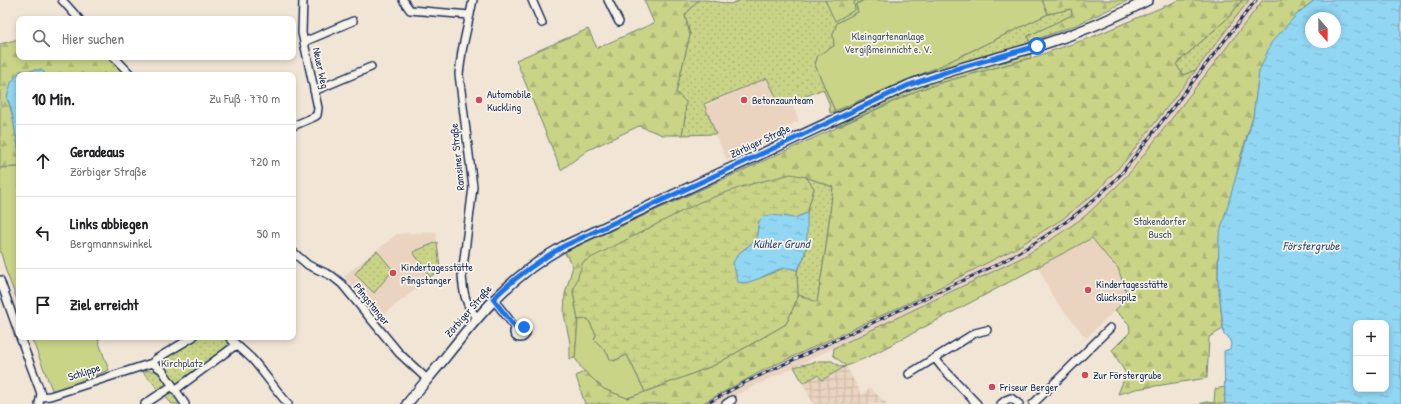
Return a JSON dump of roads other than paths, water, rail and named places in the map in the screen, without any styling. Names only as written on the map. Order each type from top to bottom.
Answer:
[{"type":"street","name":"Neuer Weg","points":[[296,125],[316,115],[318,108],[304,42],[302,27],[303,0]]},
{"type":"street","points":[[403,0],[410,10],[470,15]]},
{"type":"street","name":"Ramsiner Straße","points":[[474,0],[462,52],[459,74],[473,187],[462,275],[463,288],[467,302],[470,310],[477,317]]},
{"type":"street","points":[[532,0],[542,23]]},
{"type":"street","points":[[608,0],[619,22]]},
{"type":"street","name":"Zörbiger Straße","points":[[407,404],[493,299],[530,268],[551,253],[890,94],[952,70],[1074,34],[1111,19],[1148,0]]},
{"type":"street","points":[[64,1],[76,16]]},
{"type":"street","points":[[304,42],[354,21]]},
{"type":"street","points":[[117,60],[128,72]]},
{"type":"street","points":[[314,91],[371,67]]},
{"type":"street","name":"Pfingstanger","points":[[296,255],[308,265],[332,276],[342,284],[399,353],[428,379]]},
{"type":"street","points":[[0,280],[16,325]]},
{"type":"street","points":[[493,299],[515,327]]},
{"type":"street","points":[[1033,404],[1110,328]]},
{"type":"street","points":[[908,374],[975,333],[987,330]]},
{"type":"street","points":[[21,340],[39,388],[40,400]]},
{"type":"street","points":[[185,404],[162,370],[152,363],[156,358],[188,340]]},
{"type":"street","points":[[231,340],[243,349],[254,361],[288,404]]},
{"type":"street","points":[[145,404],[174,388],[236,345]]},
{"type":"street","points":[[935,358],[978,404]]},
{"type":"street","name":"Schlippe","points":[[40,400],[134,367],[152,363]]},
{"type":"street","points":[[1001,404],[1011,398],[1019,404]]},
{"type":"water","name":"Förstergrube","points":[[1315,0],[1401,0],[1401,404],[1225,404],[1224,351],[1230,349],[1231,344],[1228,336],[1224,335],[1218,281],[1219,236],[1253,117],[1259,72],[1271,43],[1298,13]]},
{"type":"water","points":[[41,70],[43,72],[19,72]]},
{"type":"water","points":[[16,76],[16,136],[11,108],[7,98],[11,83]]},
{"type":"water","name":"Kühler Grund","points":[[807,213],[807,236],[804,257],[797,270],[782,268],[758,279],[744,283],[738,282],[733,263],[738,254],[756,240],[759,221],[764,216],[772,215],[795,218]]},
{"type":"railway","points":[[706,404],[746,382],[998,264],[1047,235],[1078,213],[1121,174],[1256,0]]},
{"type":"place","name":"Automobile Kuckling","points":[[479,100]]},
{"type":"place","name":"Betonzaunteam","points":[[744,100]]},
{"type":"place","name":"Kindertagesstätte Pfingstanger","points":[[393,273]]},
{"type":"place","name":"Kindertagesstätte Glückspilz","points":[[1088,290]]},
{"type":"place","name":"Zur Förstergrube","points":[[1085,375]]},
{"type":"place","name":"Friseur Berger","points":[[992,387]]},
{"type":"park label","name":"Kleingartenanlage Vergißmeinnicht e. V.","points":[[888,42]]},
{"type":"park label","name":"Stakendorfer Busch","points":[[1160,227]]},
{"type":"park label","name":"Kirchplatz","points":[[182,363]]}]
